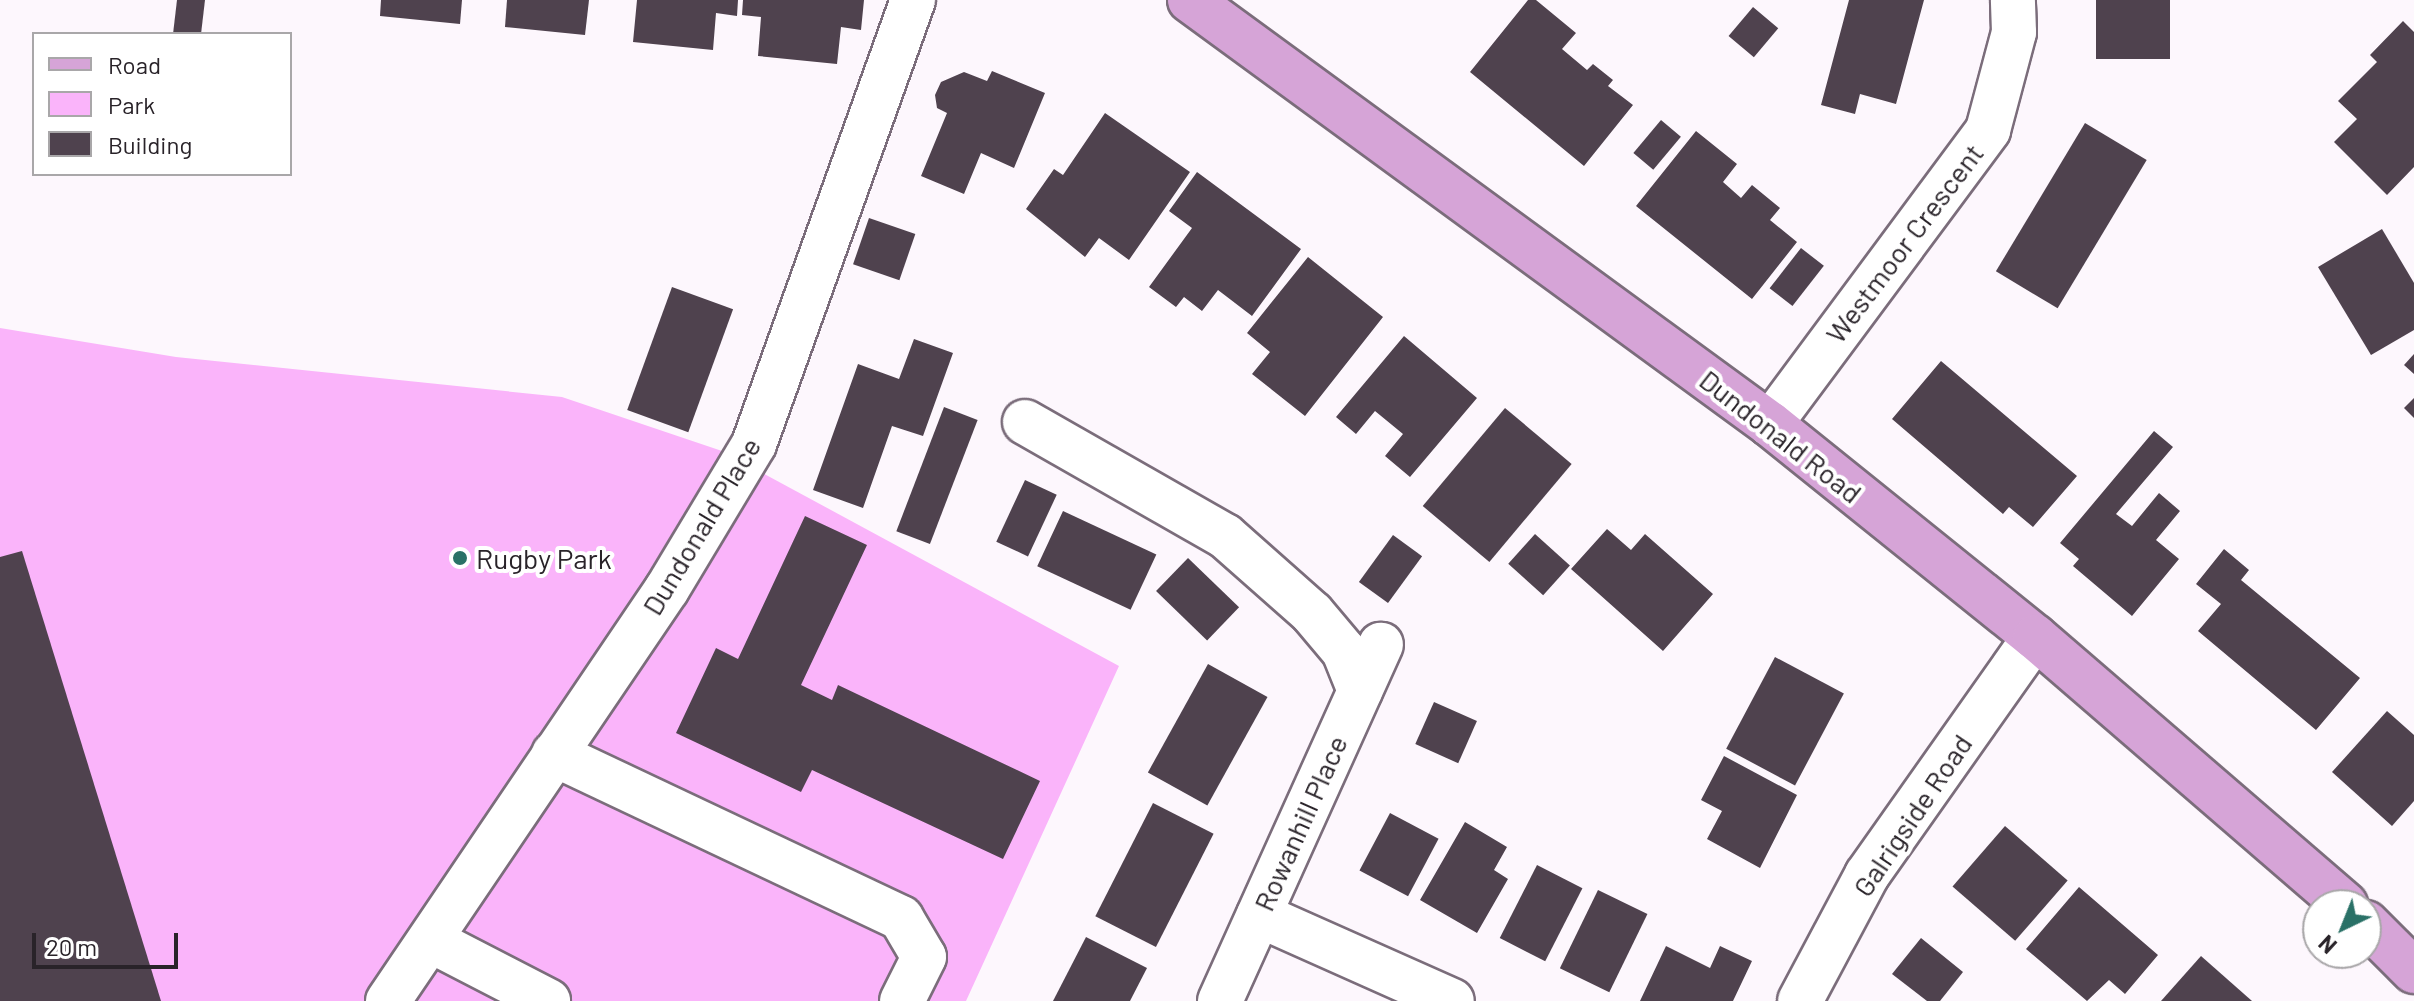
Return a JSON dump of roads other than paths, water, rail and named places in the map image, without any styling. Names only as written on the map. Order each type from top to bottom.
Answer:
[{"type":"main road","name":"Dundonald Road","points":[[1190,0],[1770,424],[2035,637],[2326,889]]},
{"type":"main road","points":[[2382,939],[2414,971]]},
{"type":"street","name":"Dundonald Place","points":[[388,1001],[667,589],[754,444],[913,0]]},
{"type":"street","name":"Westmoor Crescent","points":[[1770,424],[1988,130],[2014,32],[2013,0]]},
{"type":"street","points":[[1025,422],[1225,536],[1312,613],[1344,651],[1360,691]]},
{"type":"street","name":"Galrigside Road","points":[[1800,1001],[1867,875],[2035,637]]},
{"type":"street","name":"Rowanhill Place","points":[[1220,1001],[1381,645]]},
{"type":"street","points":[[554,754],[901,918],[924,957],[902,1001]]},
{"type":"street","points":[[1259,915],[1452,1001]]},
{"type":"street","points":[[430,940],[548,1001]]},
{"type":"place","name":"Rugby Park","points":[[460,558]]}]
